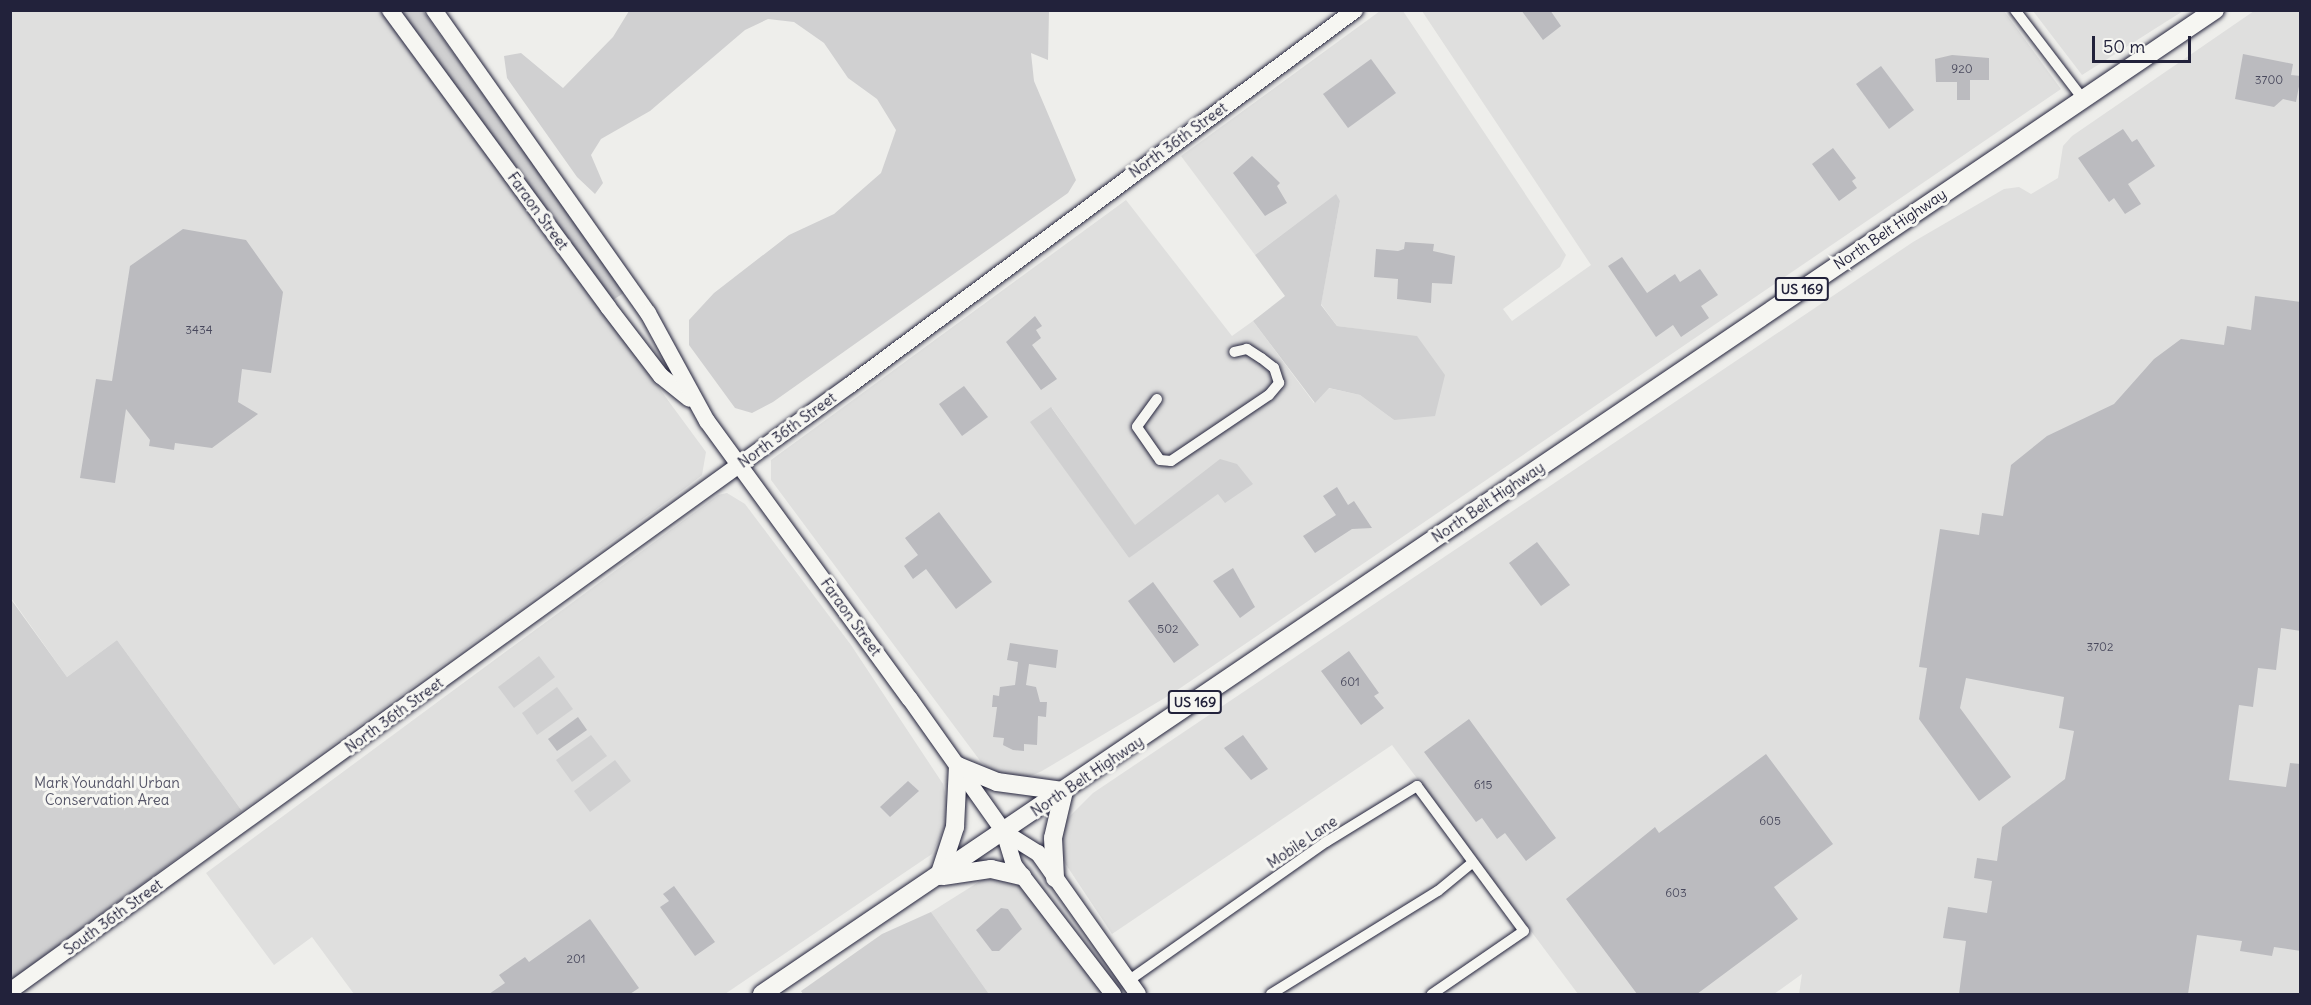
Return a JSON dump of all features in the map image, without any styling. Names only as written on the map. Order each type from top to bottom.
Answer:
[{"type":"main road","name":"Faraon Street","points":[[390,10],[661,376],[695,404]]},
{"type":"main road","name":"Faraon Street","points":[[434,10],[641,303],[695,404],[1004,832],[1022,876],[1113,994]]},
{"type":"main road","name":"North 36th Street","points":[[216,844],[739,464],[1355,10]]},
{"type":"main road","name":"North Belt Highway","points":[[762,994],[2215,10]]},
{"type":"main road","points":[[1022,876],[991,868],[939,876],[956,827],[957,766],[997,782],[1064,791],[1053,838],[1055,878]]},
{"type":"main road","name":"Faraon Street","points":[[1004,832],[1038,854],[1133,988]]},
{"type":"main road","name":"South 36th Street","points":[[10,991],[216,844]]},
{"type":"street","points":[[2015,10],[2083,99]]},
{"type":"street","points":[[1157,399],[1137,427],[1160,460],[1171,460],[1269,395],[1279,383],[1274,368],[1261,358],[1247,349],[1234,352]]},
{"type":"street","name":"Mobile Lane","points":[[1133,988],[1326,842],[1417,786],[1524,931],[1432,994]]},
{"type":"street","points":[[1271,994],[1438,891],[1472,863]]},
{"type":"shaded area","points":[[10,11],[382,11],[706,452],[702,475],[242,811],[117,640],[67,677],[11,598]]},
{"type":"shaded area","points":[[1380,11],[1403,11],[1566,255],[1560,267],[1503,309],[1512,321],[1591,265],[1422,11],[2004,11],[2061,89],[1173,693],[1042,771],[1026,778],[998,774],[981,762],[771,480],[771,460],[1126,200],[1232,336],[1253,321],[1314,403],[1328,388],[1360,395],[1394,420],[1417,337],[1337,326],[1321,304],[1340,201],[1335,195],[1255,255],[1181,156]],"holes":[[[1052,408],[1135,526],[1220,460],[1129,558],[1031,422]]]},
{"type":"shaded area","points":[[2033,11],[2183,11],[2082,75]]},
{"type":"shaded area","points":[[2254,11],[2300,11],[2300,994],[1799,994],[1802,974],[1774,994],[1578,994],[1392,745],[1112,934],[1061,857],[1059,845],[1065,821],[1093,793],[1913,242],[2004,189],[2019,187],[2031,194],[2058,178],[2063,146],[2072,136]]},
{"type":"shaded area","points":[[727,493],[745,504],[851,645],[943,784],[950,816],[932,854],[725,994],[354,994],[312,937],[274,965],[206,873],[718,495]]},
{"type":"shaded area","points":[[993,873],[1017,877],[1108,994],[989,994],[931,912]]},
{"type":"green space","points":[[400,11],[423,11],[625,292],[613,300]]},
{"type":"green space","points":[[629,11],[1049,11],[1048,60],[1031,53],[1034,81],[1076,180],[1068,193],[773,402],[752,413],[735,408],[689,345],[689,320],[714,293],[789,235],[834,214],[881,173],[896,130],[877,99],[848,78],[824,43],[794,22],[768,19],[745,30],[650,111],[601,139],[591,155],[603,183],[595,194],[577,177],[507,78],[504,56],[521,53],[563,88],[613,37]]},
{"type":"green space","points":[[1336,194],[1340,201],[1321,305],[1337,326],[1417,336],[1445,375],[1435,416],[1394,420],[1360,395],[1329,388],[1315,403],[1253,321],[1285,296],[1255,255]]},
{"type":"green space","points":[[1051,407],[1135,525],[1220,459],[1237,464],[1253,484],[1225,503],[1218,494],[1129,558],[1030,422]]},
{"type":"green space","name":"Mark Youndahl Urban Conservation Area","points":[[10,598],[67,677],[117,640],[242,811],[11,980]]},
{"type":"green space","points":[[539,656],[555,677],[514,708],[498,687]]},
{"type":"green space","points":[[557,687],[573,709],[537,735],[522,713]]},
{"type":"green space","points":[[591,735],[607,756],[572,782],[556,760]]},
{"type":"green space","points":[[615,760],[631,781],[590,812],[574,791]]},
{"type":"green space","points":[[931,912],[989,994],[803,994],[801,991],[882,934]]},
{"type":"building","points":[[1521,10],[1550,10],[1561,26],[1543,40]]},
{"type":"building","points":[[2243,54],[2293,64],[2291,75],[2301,76],[2296,102],[2283,99],[2274,107],[2235,99]]},
{"type":"building","points":[[1952,55],[1989,58],[1989,80],[1970,80],[1970,100],[1957,100],[1957,82],[1936,82],[1935,59]]},
{"type":"building","points":[[1371,59],[1396,93],[1348,128],[1323,94]]},
{"type":"building","points":[[1881,66],[1914,110],[1889,129],[1856,84]]},
{"type":"building","points":[[2123,129],[2132,142],[2137,139],[2155,166],[2128,184],[2141,204],[2125,214],[2114,198],[2109,202],[2078,158]]},
{"type":"building","points":[[1833,148],[1856,178],[1852,181],[1857,188],[1839,201],[1812,164]]},
{"type":"building","points":[[1252,156],[1280,183],[1277,186],[1287,203],[1265,216],[1233,173]]},
{"type":"building","points":[[183,229],[246,240],[283,292],[271,373],[242,369],[238,402],[258,414],[212,448],[175,443],[174,450],[149,446],[150,440],[126,409],[115,483],[80,478],[96,379],[112,381],[130,266]]},
{"type":"building","points":[[1405,242],[1434,244],[1433,251],[1455,256],[1452,284],[1432,283],[1431,303],[1397,299],[1398,279],[1374,277],[1376,249],[1398,251],[1404,249]]},
{"type":"building","points":[[1622,257],[1647,293],[1675,274],[1680,282],[1700,269],[1718,295],[1701,306],[1709,318],[1681,337],[1673,325],[1656,337],[1608,266]]},
{"type":"building","points":[[2255,296],[2301,302],[2301,631],[2281,628],[2276,670],[2258,668],[2253,707],[2239,705],[2229,780],[2286,787],[2290,763],[2301,764],[2301,951],[2274,947],[2272,956],[2240,951],[2242,941],[2197,935],[2188,994],[1959,994],[1966,941],[1943,938],[1948,907],[1987,913],[1992,881],[1974,878],[1977,858],[1997,861],[2002,827],[2065,779],[2074,731],[2059,728],[2064,697],[1966,678],[1960,708],[2011,777],[1979,801],[1919,719],[1927,668],[1919,667],[1940,529],[1979,535],[1982,513],[2003,516],[2011,465],[2047,436],[2114,404],[2154,359],[2181,339],[2224,345],[2227,326],[2251,330]]},
{"type":"building","points":[[1035,316],[1042,326],[1036,330],[1041,338],[1032,345],[1057,379],[1041,390],[1006,342]]},
{"type":"building","points":[[964,386],[988,417],[962,436],[939,404]]},
{"type":"building","points":[[1337,487],[1348,505],[1354,501],[1372,528],[1352,529],[1315,553],[1303,536],[1336,515],[1323,496]]},
{"type":"building","points":[[939,512],[992,582],[956,609],[926,569],[913,579],[904,566],[918,555],[905,538]]},
{"type":"building","points":[[1537,542],[1570,585],[1541,606],[1509,563]]},
{"type":"building","points":[[1233,568],[1255,607],[1240,618],[1213,581]]},
{"type":"building","points":[[1153,582],[1199,645],[1174,663],[1128,601]]},
{"type":"building","points":[[1010,643],[1058,650],[1056,668],[1029,664],[1026,685],[1036,687],[1040,702],[1047,702],[1046,717],[1038,716],[1037,745],[1024,744],[1024,751],[1013,750],[1003,745],[1004,738],[993,737],[997,707],[992,707],[993,695],[999,696],[1000,687],[1015,685],[1018,662],[1007,660]]},
{"type":"building","points":[[1349,651],[1379,693],[1374,696],[1384,708],[1361,725],[1321,671]]},
{"type":"building","points":[[578,717],[587,730],[557,751],[548,739]]},
{"type":"building","points":[[1469,719],[1556,838],[1526,861],[1505,833],[1497,839],[1482,818],[1476,822],[1424,752]]},
{"type":"building","points":[[1243,735],[1268,769],[1251,780],[1224,748]]},
{"type":"building","points":[[1766,754],[1833,844],[1774,887],[1798,919],[1697,994],[1637,994],[1566,899],[1655,827],[1659,833]]},
{"type":"building","points":[[908,781],[919,791],[890,817],[880,807]]},
{"type":"building","points":[[674,886],[715,942],[695,956],[660,907],[669,901],[663,894]]},
{"type":"building","points":[[1001,908],[1008,909],[1022,929],[999,951],[992,951],[976,930]]},
{"type":"building","points":[[590,919],[639,988],[630,994],[489,994],[505,983],[499,975],[525,957],[529,962]]}]
